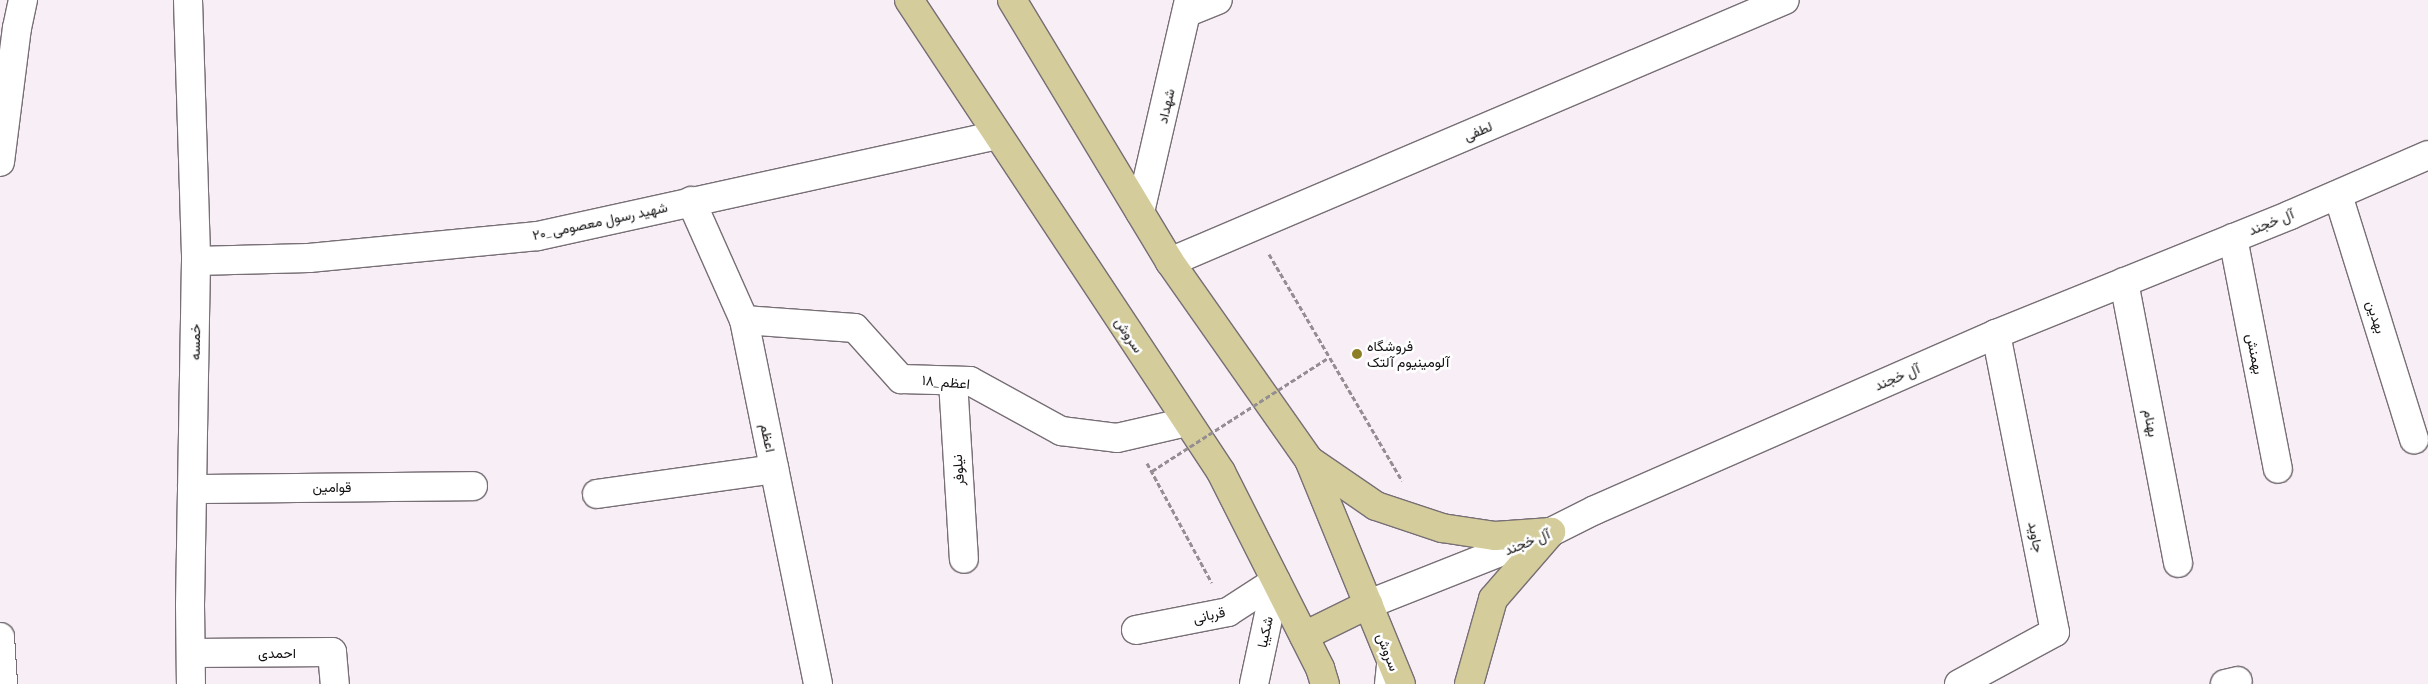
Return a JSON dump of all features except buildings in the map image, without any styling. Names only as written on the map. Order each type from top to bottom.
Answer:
[{"type":"main road","points":[[905,0],[937,45]]},
{"type":"main road","name":"سروش","points":[[909,0],[1221,472],[1326,682]]},
{"type":"main road","name":"سروش","points":[[1012,0],[1170,262],[1308,460],[1401,684]]},
{"type":"main road","points":[[1308,460],[1376,506],[1442,528],[1495,536],[1551,532]]},
{"type":"main road","points":[[1469,684],[1493,599],[1551,532]]},
{"type":"main road","points":[[1304,636],[1369,604]]},
{"type":"street","points":[[0,162],[9,29],[23,0]]},
{"type":"street","name":"خمسه","points":[[188,0],[196,261],[191,684]]},
{"type":"street","points":[[1188,6],[1218,0]]},
{"type":"street","name":"لطفی","points":[[1170,262],[1785,0]]},
{"type":"street","name":"شهداد","points":[[1140,212],[1188,6]]},
{"type":"street","name":"۲۰_شهید رسول معصومی","points":[[196,261],[309,258],[538,236],[997,135]]},
{"type":"street","name":"آل خجند","points":[[1369,604],[1551,532],[1648,486],[1996,334],[2233,238],[2428,156]]},
{"type":"street","name":"بهدین","points":[[2338,194],[2414,439]]},
{"type":"street","name":"اعظم","points":[[691,201],[744,320],[818,684]]},
{"type":"street","name":"بهمنش","points":[[2233,238],[2278,469]]},
{"type":"street","name":"بهنام","points":[[2124,282],[2178,563]]},
{"type":"street","name":"۱۸_اعظم","points":[[744,320],[855,328],[901,379],[970,381],[1061,431],[1117,438],[1187,422]]},
{"type":"street","name":"جاوید","points":[[1959,684],[2055,632],[1996,334]]},
{"type":"street","name":"نیلوفر","points":[[953,381],[964,559]]},
{"type":"street","points":[[597,494],[774,468]]},
{"type":"street","name":"قوامین","points":[[192,488],[473,486]]},
{"type":"street","name":"قربانی","points":[[1136,630],[1228,612],[1276,581]]},
{"type":"street","name":"شکیبا","points":[[1254,684],[1276,581]]},
{"type":"street","points":[[0,637],[2,674]]},
{"type":"street","name":"احمدی","points":[[191,653],[332,652],[335,684]]},
{"type":"lane","points":[[1383,684],[1387,648]]},
{"type":"path","points":[[1254,226],[1328,358],[1427,523]]},
{"type":"path","points":[[1152,471],[1328,358]]},
{"type":"path","points":[[1129,435],[1152,471],[1228,612]]},
{"type":"place","name":"فروشگاه آلومینیوم آلتک","points":[[1357,354]]}]
